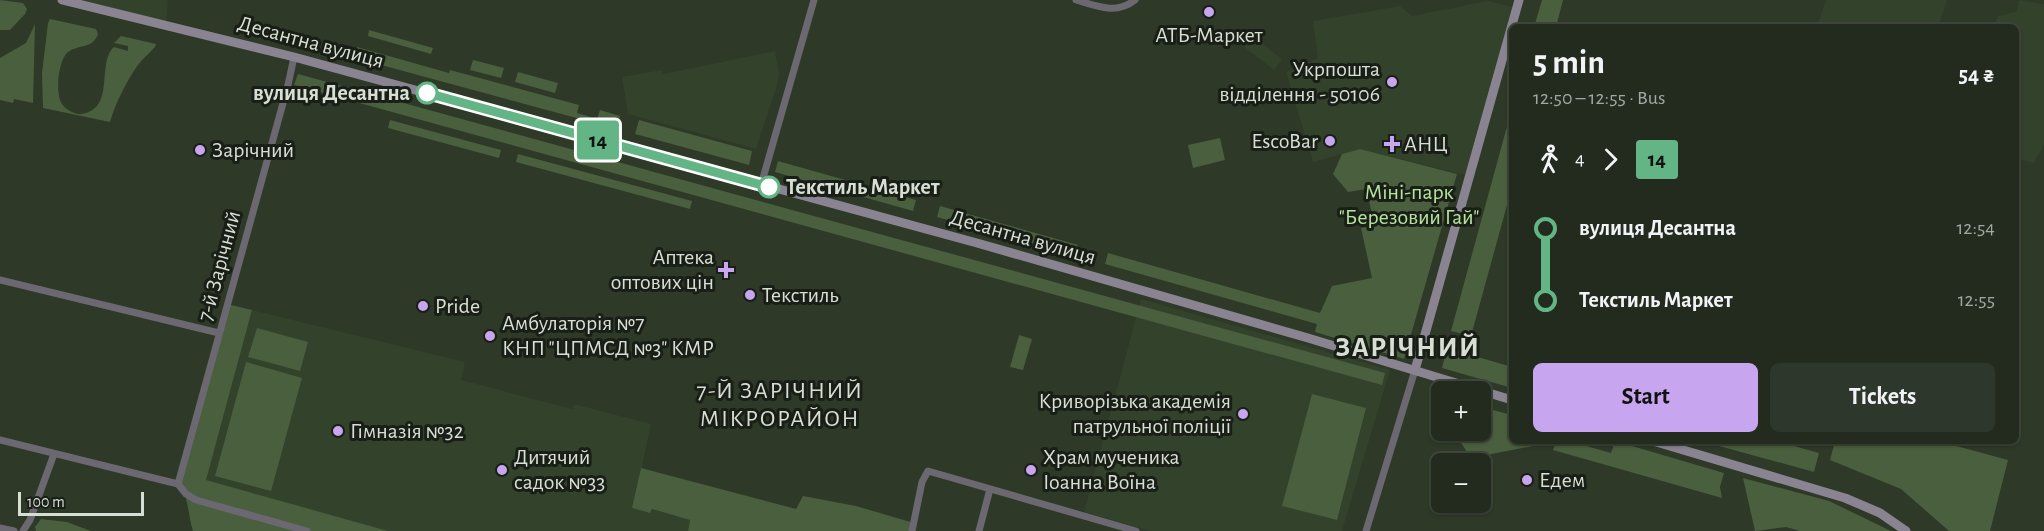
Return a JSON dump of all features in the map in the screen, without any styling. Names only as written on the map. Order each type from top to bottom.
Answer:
[{"type":"main road","name":"Десантна вулиця","points":[[62,0],[294,57],[761,184],[1017,255],[1509,399]]},
{"type":"main road","points":[[1513,24],[1520,0]]},
{"type":"main road","points":[[1414,370],[1509,38]]},
{"type":"main road","points":[[1663,444],[1845,498],[1880,513],[1906,531]]},
{"type":"street","points":[[761,184],[814,0]]},
{"type":"street","points":[[1076,0],[1106,9],[1126,7],[1135,0]]},
{"type":"street","name":"7-й Зарічний","points":[[178,483],[288,86],[294,57]]},
{"type":"street","points":[[0,280],[219,333]]},
{"type":"street","points":[[1366,531],[1414,370]]},
{"type":"street","points":[[0,440],[178,483],[186,494],[196,500],[307,531]]},
{"type":"street","points":[[23,531],[30,519],[54,454]]},
{"type":"street","points":[[912,531],[922,482],[928,471],[1136,531]]},
{"type":"street","points":[[979,531],[990,489]]},
{"type":"street","points":[[0,528],[14,531]]},
{"type":"shaded area","points":[[62,0],[168,0],[166,25]]},
{"type":"shaded area","points":[[1826,0],[1947,0],[1939,24],[1818,24]]},
{"type":"shaded area","points":[[2019,0],[2044,4],[2044,145],[2034,163],[2019,159],[2019,24],[1995,24],[1998,16],[2017,11]]},
{"type":"shaded area","points":[[1488,1],[1517,8],[1512,24],[1509,24],[1509,36],[1469,176],[1360,149],[1313,162],[1286,72],[1318,58],[1313,21],[1400,6],[1412,16]]},
{"type":"shaded area","points":[[1252,36],[1282,59],[1274,70],[1244,47]]},
{"type":"shaded area","points":[[775,51],[779,74],[777,85],[756,149],[628,114],[622,77],[662,70],[663,74]]},
{"type":"shaded area","name":"Криворізька академія патрульної поліції","points":[[1141,299],[1390,370],[1342,531],[1150,531],[1084,512]]},
{"type":"shaded area","name":"Гімназія №32","points":[[252,310],[465,362],[461,380],[572,409],[574,404],[651,424],[633,508],[650,513],[651,509],[690,520],[688,531],[388,531],[205,481]]},
{"type":"green space","points":[[0,0],[23,3],[27,9],[10,30],[0,30]]},
{"type":"green space","points":[[1542,0],[1563,0],[1557,24],[1535,24]]},
{"type":"green space","points":[[50,19],[96,29],[98,34],[93,42],[68,52],[60,69],[58,85],[60,99],[66,108],[76,114],[92,110],[99,103],[109,54],[114,47],[128,51],[128,46],[114,43],[121,36],[156,44],[130,78],[118,100],[110,122],[43,108],[42,73]]},
{"type":"green space","points":[[35,24],[33,103],[14,99],[13,103],[0,100],[0,58],[26,43]]},
{"type":"green space","points":[[369,30],[433,48],[431,54],[368,36]]},
{"type":"green space","points":[[357,47],[449,73],[450,70],[579,105],[577,113],[597,119],[600,110],[620,116],[617,129],[359,59],[356,56]]},
{"type":"green space","points":[[473,60],[504,68],[501,78],[470,70]]},
{"type":"green space","points":[[518,72],[558,83],[555,93],[515,82]]},
{"type":"green space","points":[[298,74],[1385,373],[1382,385],[294,85]]},
{"type":"green space","points":[[1509,119],[1509,198],[1471,336],[1451,331]]},
{"type":"green space","points":[[390,120],[501,150],[499,158],[388,128]]},
{"type":"green space","points":[[639,120],[752,151],[749,165],[635,134]]},
{"type":"green space","points":[[1220,138],[1225,160],[1193,168],[1188,145]]},
{"type":"green space","name":"Міні-парк \"Березовий Гай\"","points":[[1360,149],[1457,174],[1404,359],[1315,332],[1317,324],[1105,264],[1108,253],[1320,313],[1332,286],[1372,278],[1361,228],[1375,226],[1366,189],[1348,192],[1333,174],[1342,154]]},
{"type":"green space","points":[[518,154],[692,201],[690,209],[516,162]]},
{"type":"green space","points":[[778,161],[916,200],[913,211],[775,172]]},
{"type":"green space","points":[[940,206],[1078,245],[1075,255],[937,217]]},
{"type":"green space","points":[[227,304],[252,310],[206,480],[388,531],[193,531],[186,500],[178,484]]},
{"type":"green space","points":[[257,328],[308,342],[300,371],[248,357]]},
{"type":"green space","points":[[1019,335],[1032,339],[1023,370],[1010,367]]},
{"type":"green space","points":[[1447,348],[1509,366],[1509,387],[1442,368]]},
{"type":"green space","points":[[246,362],[302,378],[271,491],[215,476]]},
{"type":"green space","points":[[1312,394],[1366,408],[1337,520],[1282,506]]},
{"type":"green space","points":[[1491,410],[1509,414],[1509,444],[1538,444],[1491,454],[1468,453],[1460,441],[1491,441]]},
{"type":"green space","points":[[1556,444],[1580,444],[1611,453],[1614,444],[1625,444],[1724,473],[1720,487],[1722,498],[1553,450]]},
{"type":"green space","points":[[1712,444],[1787,444],[1819,453],[1814,472]]},
{"type":"green space","points":[[1834,444],[1949,444],[2008,460],[1990,531],[1949,531],[1901,489],[1830,460]]},
{"type":"green space","points":[[641,468],[796,509],[803,496],[856,506],[914,523],[912,531],[688,531],[690,520],[652,509],[650,513],[632,508]]},
{"type":"green space","points":[[1743,478],[1829,501],[1891,531],[1800,531],[1786,527],[1755,531]]},
{"type":"green space","points":[[41,519],[67,522],[91,531],[36,531],[35,527]]},
{"type":"bus line","name":"14","points":[[427,93],[769,187]]},
{"type":"place","name":"АТБ-Маркет","points":[[1209,12]]},
{"type":"place","name":"Укрпошта відділення - 50106","points":[[1392,82]]},
{"type":"place","name":"вулиця Десантна","points":[[427,93]]},
{"type":"place","name":"EscoBar","points":[[1330,141]]},
{"type":"place","name":"АНЦ","points":[[1392,144]]},
{"type":"place","name":"Зарічний","points":[[200,150]]},
{"type":"place","name":"Текстиль Маркет","points":[[769,187]]},
{"type":"place","name":"Аптека оптових цін","points":[[726,270]]},
{"type":"place","name":"Текстиль","points":[[750,295]]},
{"type":"place","name":"Pride","points":[[423,306]]},
{"type":"place","name":"Амбулаторія №7 КНП \"ЦПМСД №3\" КМР","points":[[490,336]]},
{"type":"place","name":"Криворізька академія патрульної поліції","points":[[1243,414]]},
{"type":"place","name":"Гімназія №32","points":[[338,431]]},
{"type":"place","name":"Дитячий садок №33","points":[[502,470]]},
{"type":"place","name":"Храм мученика Іоанна Воїна","points":[[1031,470]]},
{"type":"place","name":"Едем","points":[[1527,480]]},
{"type":"district","name":"ЗАРІЧНИЙ","points":[[1408,348]]},
{"type":"district","name":"7-Й ЗАРІЧНИЙ МІКРОРАЙОН","points":[[780,405]]}]
